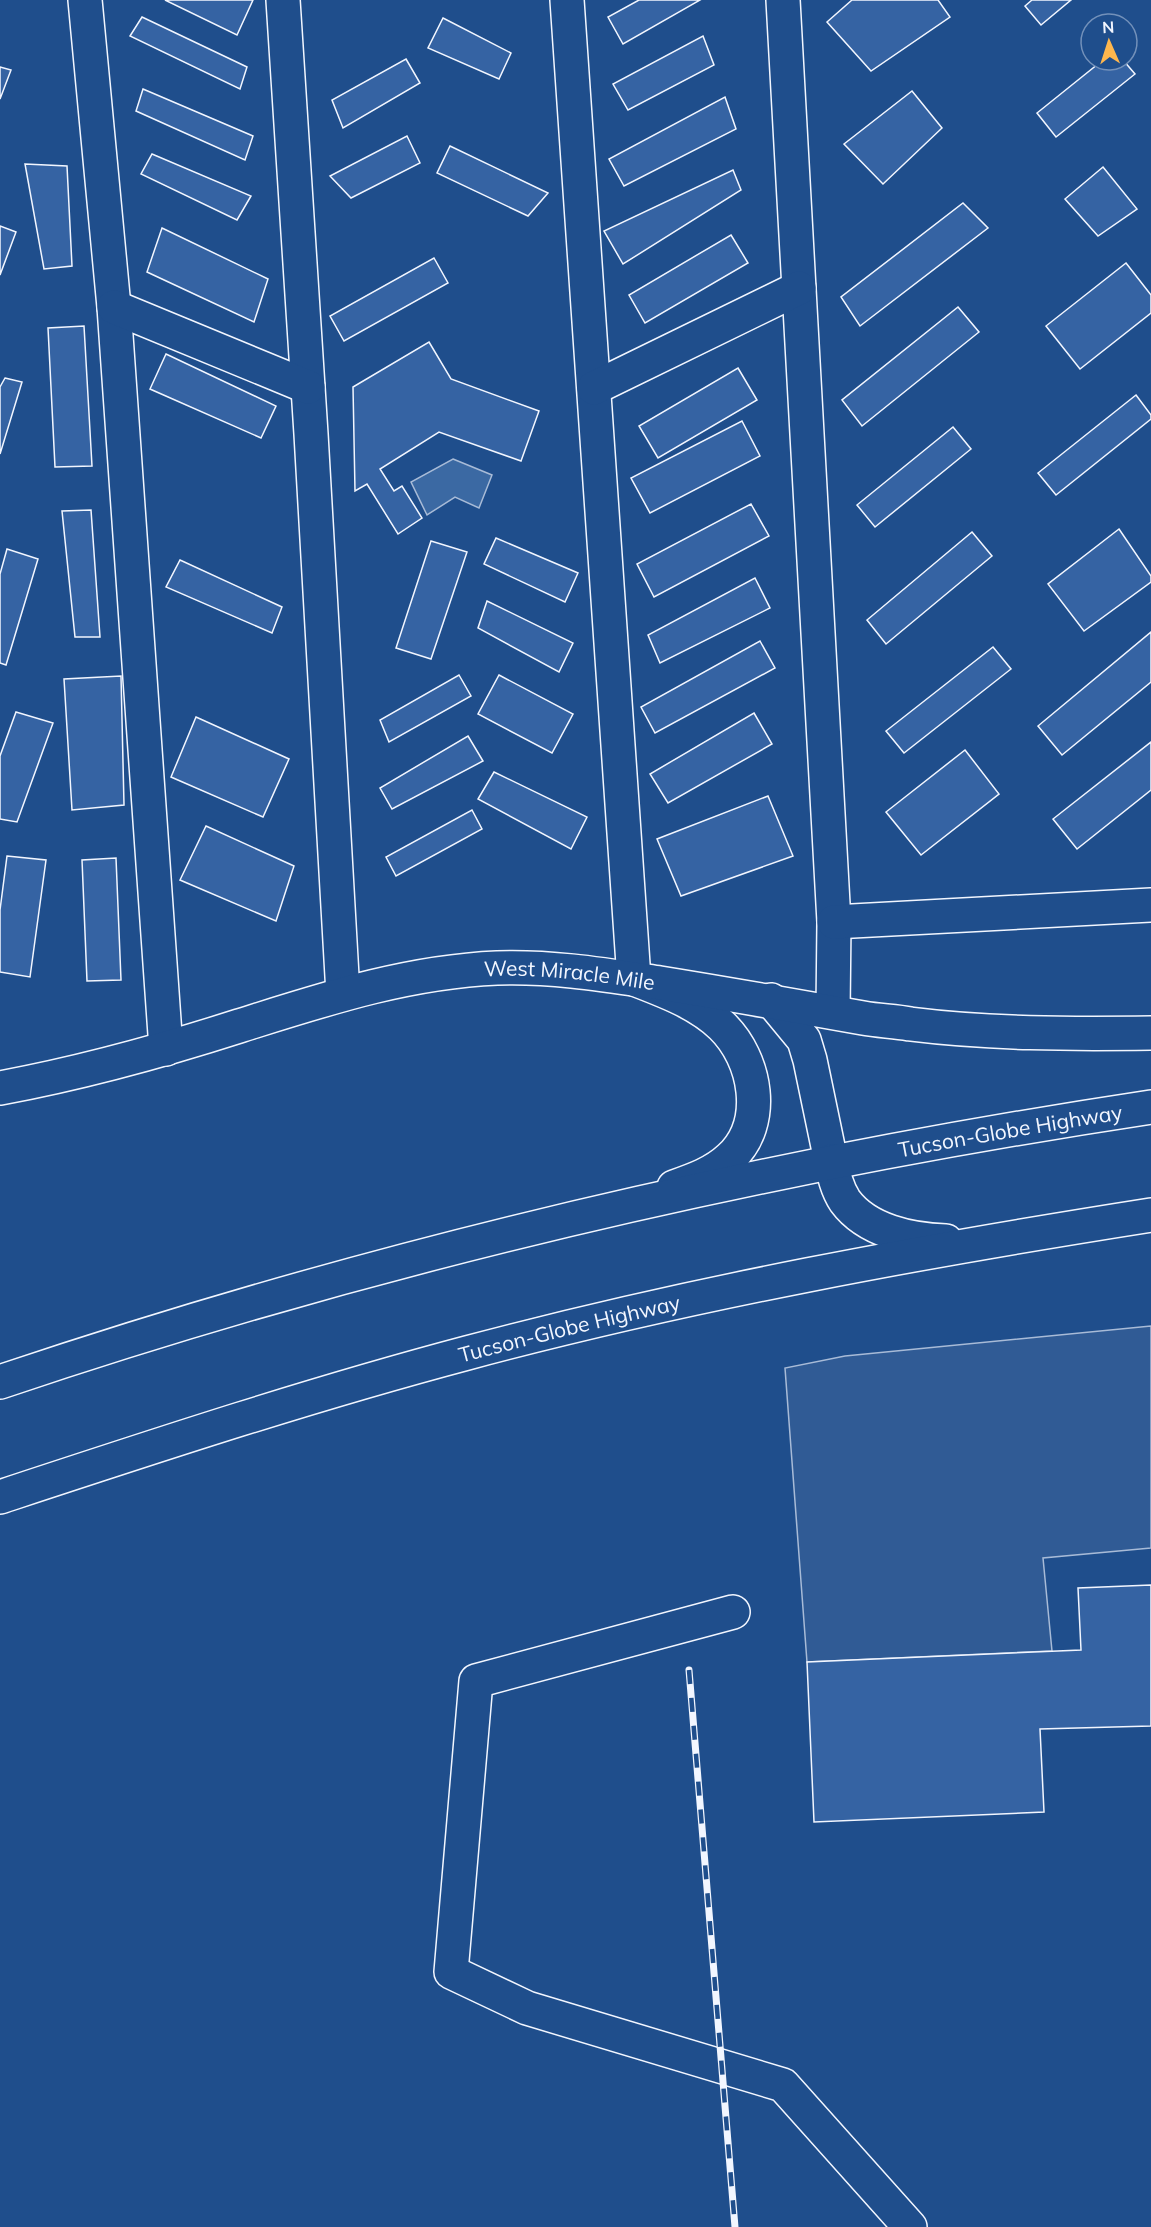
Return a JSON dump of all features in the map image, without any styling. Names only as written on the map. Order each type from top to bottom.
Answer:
[{"type":"main road","points":[[85,0],[114,307],[166,1049]]},
{"type":"main road","points":[[282,0],[308,387],[343,994]]},
{"type":"main road","points":[[567,0],[634,979],[669,992],[702,1010],[722,1026],[737,1042],[744,1056],[753,1090],[751,1124],[742,1143],[718,1168],[696,1179],[605,1212]]},
{"type":"main road","points":[[783,0],[834,922],[833,1011]]},
{"type":"main road","points":[[594,388],[799,288]]},
{"type":"main road","points":[[114,307],[308,387]]},
{"type":"main road","points":[[834,922],[1151,905]]},
{"type":"main road","name":"West Miracle Mile","points":[[0,1088],[44,1080],[166,1049],[343,994],[432,973],[497,968],[569,969],[771,1000],[866,1019],[982,1032],[1151,1033]]},
{"type":"main road","points":[[771,1000],[804,1040],[831,1161],[838,1188],[845,1201],[872,1224],[890,1232],[934,1241],[1003,1241]]},
{"type":"main road","name":"Tucson-Globe Highway","points":[[0,1382],[251,1302],[440,1251],[831,1161],[1008,1129],[1151,1107]]},
{"type":"main road","name":"Tucson-Globe Highway","points":[[0,1497],[250,1415],[468,1353],[586,1323],[754,1286],[1151,1215]]},
{"type":"main road","points":[[733,1612],[476,1680],[451,1972],[527,2008],[783,2085],[910,2227]]},
{"type":"shaded area","points":[[453,459],[492,475],[479,508],[455,497],[427,515],[411,482]]},
{"type":"shaded area","points":[[1151,1326],[1151,1548],[1043,1558],[1052,1651],[807,1662],[785,1368],[845,1356]]},
{"type":"building","points":[[165,0],[253,0],[237,35]]},
{"type":"building","points":[[639,0],[700,0],[623,44],[608,17]]},
{"type":"building","points":[[852,0],[938,0],[950,17],[871,71],[827,22]]},
{"type":"building","points":[[1032,0],[1071,0],[1041,25],[1025,6]]},
{"type":"building","points":[[142,17],[247,67],[240,89],[130,36]]},
{"type":"building","points":[[443,18],[511,53],[499,79],[428,48]]},
{"type":"building","points":[[703,36],[714,65],[628,110],[613,84]]},
{"type":"building","points":[[406,59],[420,83],[343,128],[332,100]]},
{"type":"building","points":[[0,67],[11,70],[0,99]]},
{"type":"building","points":[[1088,72],[1133,72],[1135,74],[1056,137],[1037,113]]},
{"type":"building","points":[[143,89],[253,136],[245,160],[136,111]]},
{"type":"building","points":[[912,91],[942,128],[883,184],[844,144]]},
{"type":"building","points":[[725,97],[736,129],[624,186],[609,159]]},
{"type":"building","points":[[407,136],[420,163],[351,198],[330,176]]},
{"type":"building","points":[[450,146],[548,193],[528,216],[437,173]]},
{"type":"building","points":[[152,154],[251,196],[237,220],[141,174]]},
{"type":"building","points":[[25,164],[67,166],[72,266],[44,269]]},
{"type":"building","points":[[1103,167],[1137,209],[1098,236],[1065,199]]},
{"type":"building","points":[[733,170],[741,190],[623,264],[604,231]]},
{"type":"building","points":[[963,203],[988,228],[860,326],[841,297]]},
{"type":"building","points":[[0,226],[16,232],[0,275]]},
{"type":"building","points":[[162,228],[268,279],[254,322],[147,272]]},
{"type":"building","points":[[731,235],[748,263],[645,323],[629,295]]},
{"type":"building","points":[[434,258],[448,283],[344,341],[330,316]]},
{"type":"building","points":[[1126,263],[1151,295],[1151,313],[1080,369],[1046,326]]},
{"type":"building","points":[[958,307],[979,332],[862,426],[842,400]]},
{"type":"building","points":[[84,326],[92,466],[55,467],[48,328]]},
{"type":"building","points":[[429,342],[451,379],[539,411],[521,461],[439,432],[380,469],[394,491],[402,486],[422,518],[398,534],[367,484],[355,491],[353,387]]},
{"type":"building","points":[[166,354],[276,406],[261,438],[150,389]]},
{"type":"building","points":[[738,368],[757,400],[658,458],[639,426]]},
{"type":"building","points":[[5,378],[22,382],[0,454],[0,387]]},
{"type":"building","points":[[1136,395],[1151,415],[1151,419],[1056,495],[1038,473]]},
{"type":"building","points":[[742,421],[760,456],[650,513],[631,478]]},
{"type":"building","points":[[953,427],[971,449],[875,527],[857,505]]},
{"type":"building","points":[[751,504],[769,536],[654,597],[637,564]]},
{"type":"building","points":[[91,510],[100,637],[75,637],[62,511]]},
{"type":"building","points":[[1119,529],[1151,576],[1151,582],[1084,631],[1048,584]]},
{"type":"building","points":[[972,532],[992,556],[886,644],[867,620]]},
{"type":"building","points":[[496,538],[578,573],[565,602],[484,564]]},
{"type":"building","points":[[431,541],[467,552],[431,659],[396,648]]},
{"type":"building","points":[[7,549],[38,559],[6,665],[0,663],[0,574]]},
{"type":"building","points":[[180,560],[282,607],[272,633],[166,587]]},
{"type":"building","points":[[755,578],[770,608],[660,663],[648,635]]},
{"type":"building","points":[[487,601],[573,643],[559,672],[478,628]]},
{"type":"building","points":[[1151,632],[1151,682],[1062,755],[1038,726]]},
{"type":"building","points":[[760,641],[775,668],[655,733],[641,707]]},
{"type":"building","points":[[993,647],[1011,669],[904,753],[886,731]]},
{"type":"building","points":[[459,675],[471,696],[389,742],[380,720]]},
{"type":"building","points":[[499,675],[573,714],[552,753],[478,714]]},
{"type":"building","points":[[121,676],[124,805],[72,810],[64,679]]},
{"type":"building","points":[[16,712],[53,723],[17,822],[0,819],[0,756]]},
{"type":"building","points":[[754,713],[772,744],[668,803],[650,774]]},
{"type":"building","points":[[196,717],[289,759],[263,817],[171,777]]},
{"type":"building","points":[[468,736],[483,761],[392,809],[380,788]]},
{"type":"building","points":[[1151,742],[1151,790],[1077,849],[1053,819]]},
{"type":"building","points":[[965,750],[999,794],[921,855],[886,812]]},
{"type":"building","points":[[494,772],[587,817],[571,849],[478,799]]},
{"type":"building","points":[[768,796],[793,856],[681,896],[657,839]]},
{"type":"building","points":[[472,810],[482,829],[396,876],[386,857]]},
{"type":"building","points":[[206,826],[294,866],[276,921],[180,880]]},
{"type":"building","points":[[7,856],[46,860],[30,977],[0,972],[0,910]]},
{"type":"building","points":[[116,858],[121,980],[87,981],[82,860]]},
{"type":"building","points":[[1151,1585],[1151,1726],[1040,1729],[1044,1812],[814,1822],[807,1662],[1081,1650],[1078,1588]]},
{"type":"railway","points":[[689,1670],[735,2227]]}]
